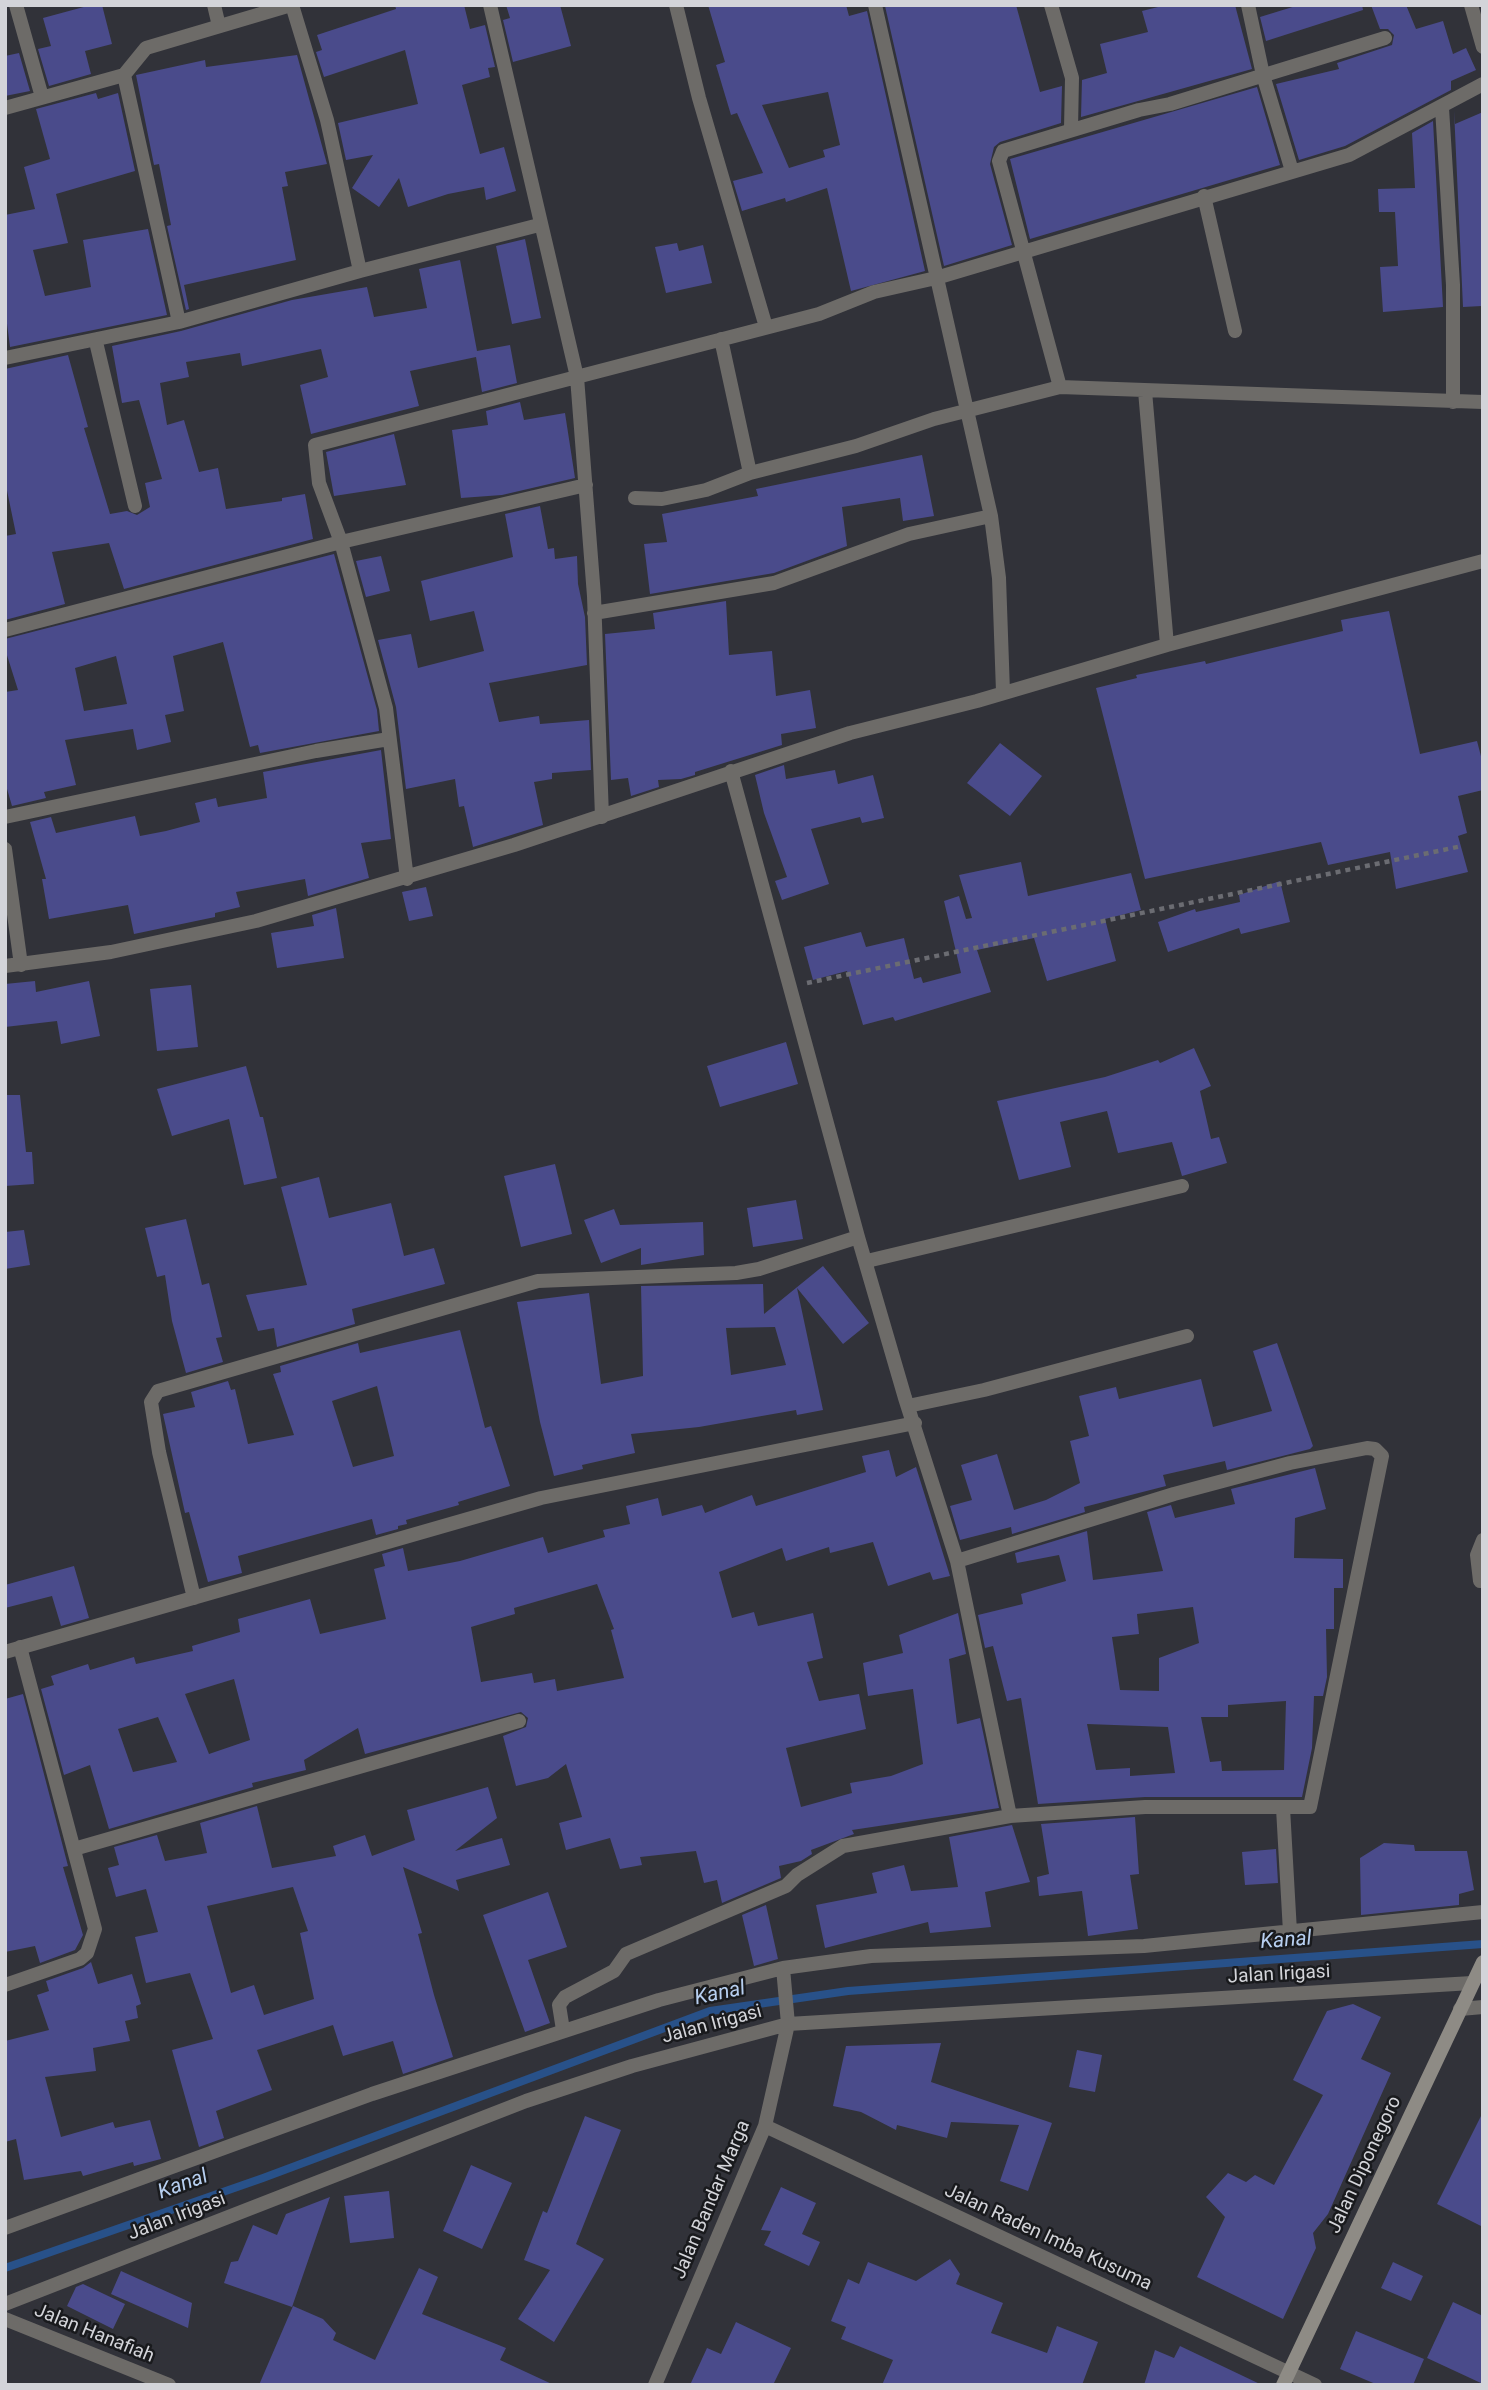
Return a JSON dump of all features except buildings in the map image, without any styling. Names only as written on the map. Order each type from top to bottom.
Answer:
[{"type":"street","points":[[16,5],[42,97]]},
{"type":"street","points":[[214,5],[219,26]]},
{"type":"street","points":[[5,108],[124,75],[146,48],[291,5],[327,120],[360,271]]},
{"type":"street","points":[[490,5],[539,225],[577,377],[594,612],[602,817]]},
{"type":"street","points":[[676,5],[699,98],[766,327]]},
{"type":"street","points":[[875,5],[991,516],[999,578],[1003,691]]},
{"type":"street","points":[[1051,5],[1072,78],[1070,129]]},
{"type":"street","points":[[1248,5],[1264,75],[1292,171]]},
{"type":"street","points":[[1471,5],[1483,47]]},
{"type":"street","points":[[1060,387],[999,156],[1016,145],[1170,104],[1385,38]]},
{"type":"street","points":[[124,75],[179,322]]},
{"type":"street","points":[[407,878],[386,708],[341,542],[320,483],[315,445],[819,314],[874,292],[936,278],[1349,155],[1443,108],[1483,84]]},
{"type":"street","points":[[1443,108],[1453,285],[1453,402]]},
{"type":"street","points":[[1204,196],[1235,331]]},
{"type":"street","points":[[5,358],[96,342],[179,322],[360,271],[539,225]]},
{"type":"street","points":[[721,339],[750,473]]},
{"type":"street","points":[[96,342],[135,506]]},
{"type":"street","points":[[635,498],[662,499],[706,490],[750,473],[856,446],[934,419],[1060,387],[1483,402]]},
{"type":"street","points":[[1145,391],[1167,645]]},
{"type":"street","points":[[5,630],[341,542],[586,485]]},
{"type":"street","points":[[594,612],[774,583],[909,534],[991,516]]},
{"type":"street","points":[[5,966],[111,952],[243,924],[407,878],[602,817],[731,771],[850,733],[977,701],[1003,691],[1167,645],[1483,561]]},
{"type":"street","points":[[5,817],[316,751],[389,739]]},
{"type":"street","points":[[731,771],[858,1237],[957,1561],[1010,1816]]},
{"type":"street","points":[[5,849],[21,965]]},
{"type":"street","points":[[867,1261],[1182,1186]]},
{"type":"street","points":[[194,1598],[159,1452],[151,1402],[158,1391],[538,1281],[736,1273],[759,1269],[858,1237]]},
{"type":"street","points":[[908,1406],[984,1390],[1187,1336]]},
{"type":"street","points":[[5,1652],[541,1498],[915,1423]]},
{"type":"street","points":[[563,2031],[559,2006],[565,1997],[614,1971],[626,1954],[786,1886],[797,1875],[843,1846],[1010,1816],[1145,1807],[1307,1808],[1314,1798],[1382,1456],[1376,1449],[1290,1463],[1174,1494],[957,1561]]},
{"type":"street","points":[[1480,1581],[1477,1555],[1483,1540]]},
{"type":"street","points":[[5,1985],[69,1964],[87,1953],[95,1929],[20,1647]]},
{"type":"street","points":[[74,1849],[519,1721]]},
{"type":"street","points":[[1283,1808],[1290,1932]]},
{"type":"street","points":[[5,2228],[372,2094],[659,2000],[783,1970],[871,1956],[1144,1946],[1483,1912]]},
{"type":"street","name":"Jalan Bandar Marga","points":[[655,2385],[765,2126],[788,2021],[783,1970]]},
{"type":"street","name":"Jalan Irigasi","points":[[5,2304],[526,2101],[632,2066],[788,2021],[1477,1973]]},
{"type":"street","name":"Jalan Diponegoro","points":[[1286,2379],[1477,1973]]},
{"type":"street","points":[[1460,2009],[1483,2007]]},
{"type":"street","name":"Jalan Raden Imba Kusuma","points":[[765,2126],[1286,2379],[1315,2385]]},
{"type":"street","name":"Jalan Hanafiah","points":[[5,2319],[169,2385]]},
{"type":"path","points":[[789,986],[957,954],[1462,846]]},
{"type":"waterway","name":"Kanal","points":[[5,2268],[263,2178],[710,2011],[848,1991],[1483,1944]]}]
